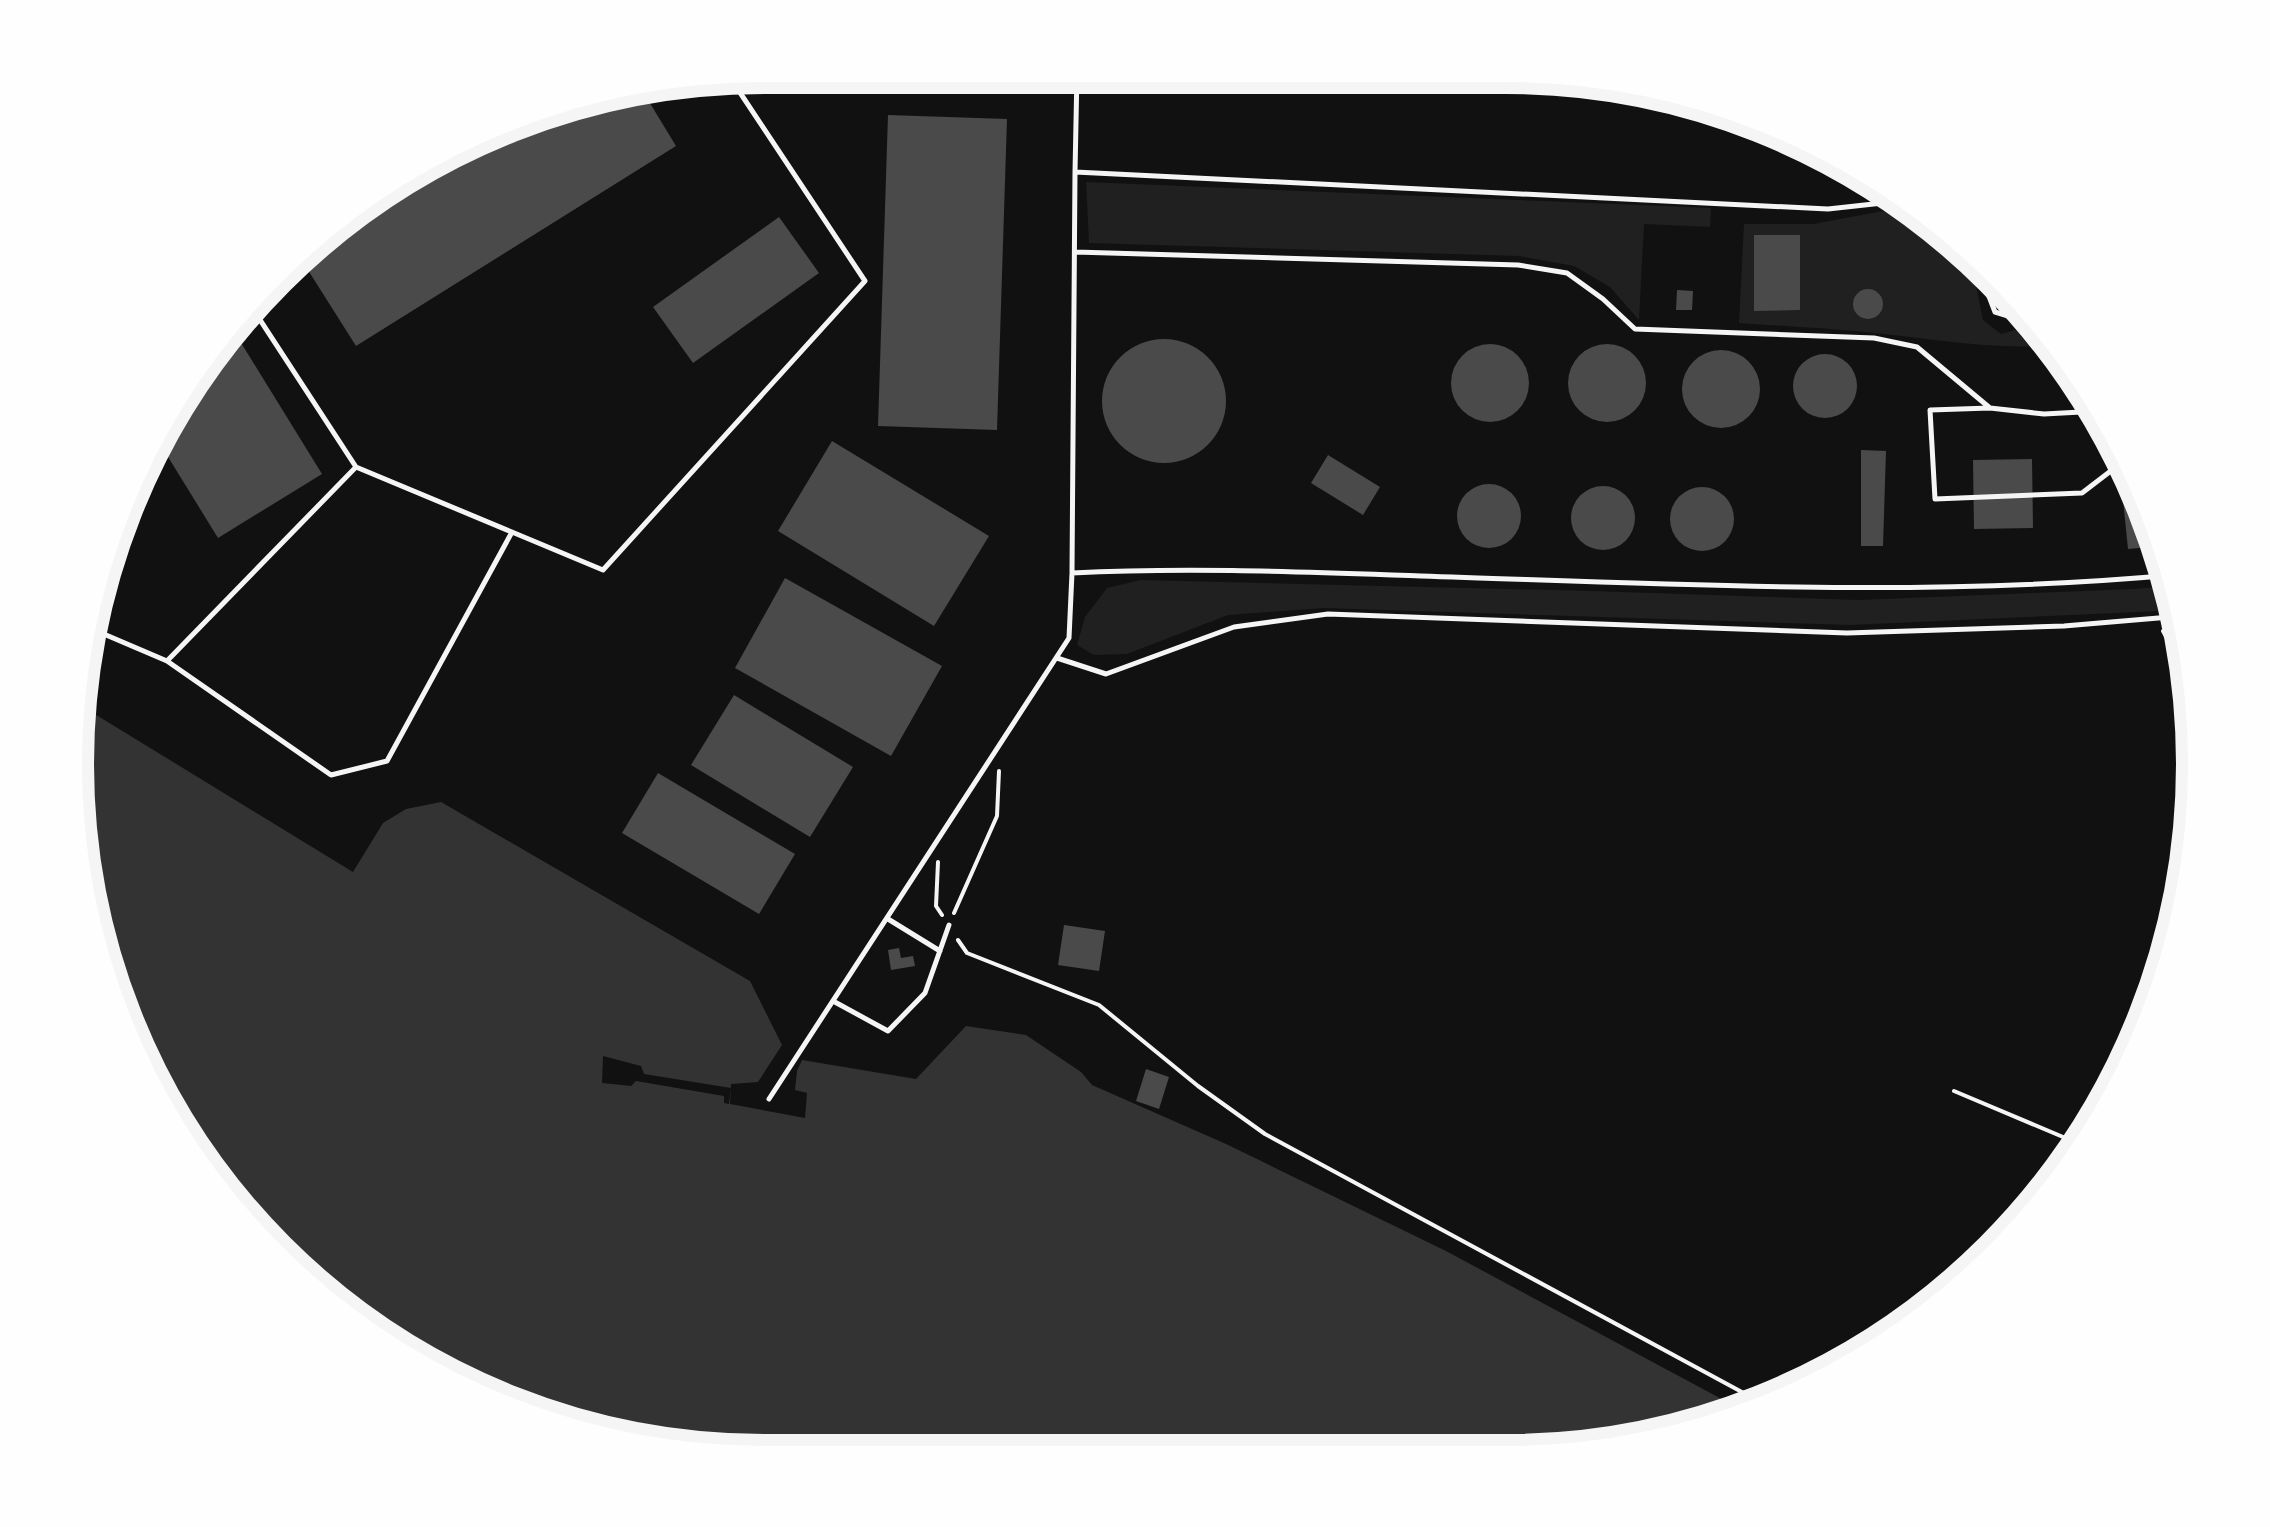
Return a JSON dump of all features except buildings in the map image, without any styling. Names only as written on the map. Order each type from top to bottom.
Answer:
[{"type":"lane","points":[[769,1099],[1069,638],[1077,88]]},
{"type":"lane","points":[[257,316],[356,467],[603,570],[866,281],[738,89]]},
{"type":"lane","points":[[1075,172],[1828,208],[1883,202]]},
{"type":"lane","points":[[1075,252],[1518,265],[1567,273],[1635,329],[1874,338],[1917,348],[1990,408]]},
{"type":"lane","points":[[1987,288],[1995,312],[2015,318]]},
{"type":"lane","points":[[2083,412],[1930,410],[1935,500],[2082,493],[2114,468]]},
{"type":"lane","points":[[168,661],[356,467]]},
{"type":"lane","points":[[100,632],[168,661],[331,775],[387,761],[512,532]]},
{"type":"lane","points":[[1072,573],[1207,569],[1912,588],[2155,576]]},
{"type":"lane","points":[[1057,658],[1106,674],[1234,627],[1328,614],[1848,633],[2064,626],[2166,617]]},
{"type":"lane","points":[[888,919],[940,951]]},
{"type":"lane","points":[[833,1001],[888,1031],[926,992],[948,925]]},
{"type":"path","points":[[2156,618],[2172,647]]},
{"type":"path","points":[[948,925],[997,816],[1000,746]]},
{"type":"path","points":[[940,840],[936,906],[966,953],[1098,1005],[1198,1086],[1266,1134],[1747,1395]]},
{"type":"path","points":[[1954,1090],[2069,1139]]},
{"type":"shaded area","points":[[1086,182],[1711,208],[1710,227],[1644,224],[1639,320],[1610,287],[1574,266],[1519,256],[1089,243]]},
{"type":"shaded area","points":[[1893,209],[1979,280],[1976,285],[1983,320],[2001,334],[2023,328],[2038,346],[1986,345],[1739,323],[1744,224],[1813,224]]},
{"type":"shaded area","points":[[1141,580],[1858,600],[2158,587],[2165,611],[1850,625],[1323,608],[1228,615],[1127,654],[1094,655],[1077,645],[1085,617],[1107,588]]},
{"type":"shaded area","points":[[90,711],[353,872],[383,823],[406,809],[441,802],[750,981],[782,1045],[758,1082],[731,1084],[730,1104],[805,1118],[807,1093],[795,1090],[802,1060],[916,1079],[966,1026],[1026,1035],[1081,1072],[1092,1085],[1226,1144],[1446,1251],[1728,1402],[1638,1427],[1506,1440],[764,1440],[632,1427],[546,1404],[505,1388],[425,1349],[352,1300],[285,1242],[201,1139],[139,1022],[111,938],[93,852]]},
{"type":"pier","points":[[603,1056],[641,1066],[644,1074],[731,1088],[729,1104],[724,1103],[724,1096],[636,1081],[631,1086],[602,1083]]}]
